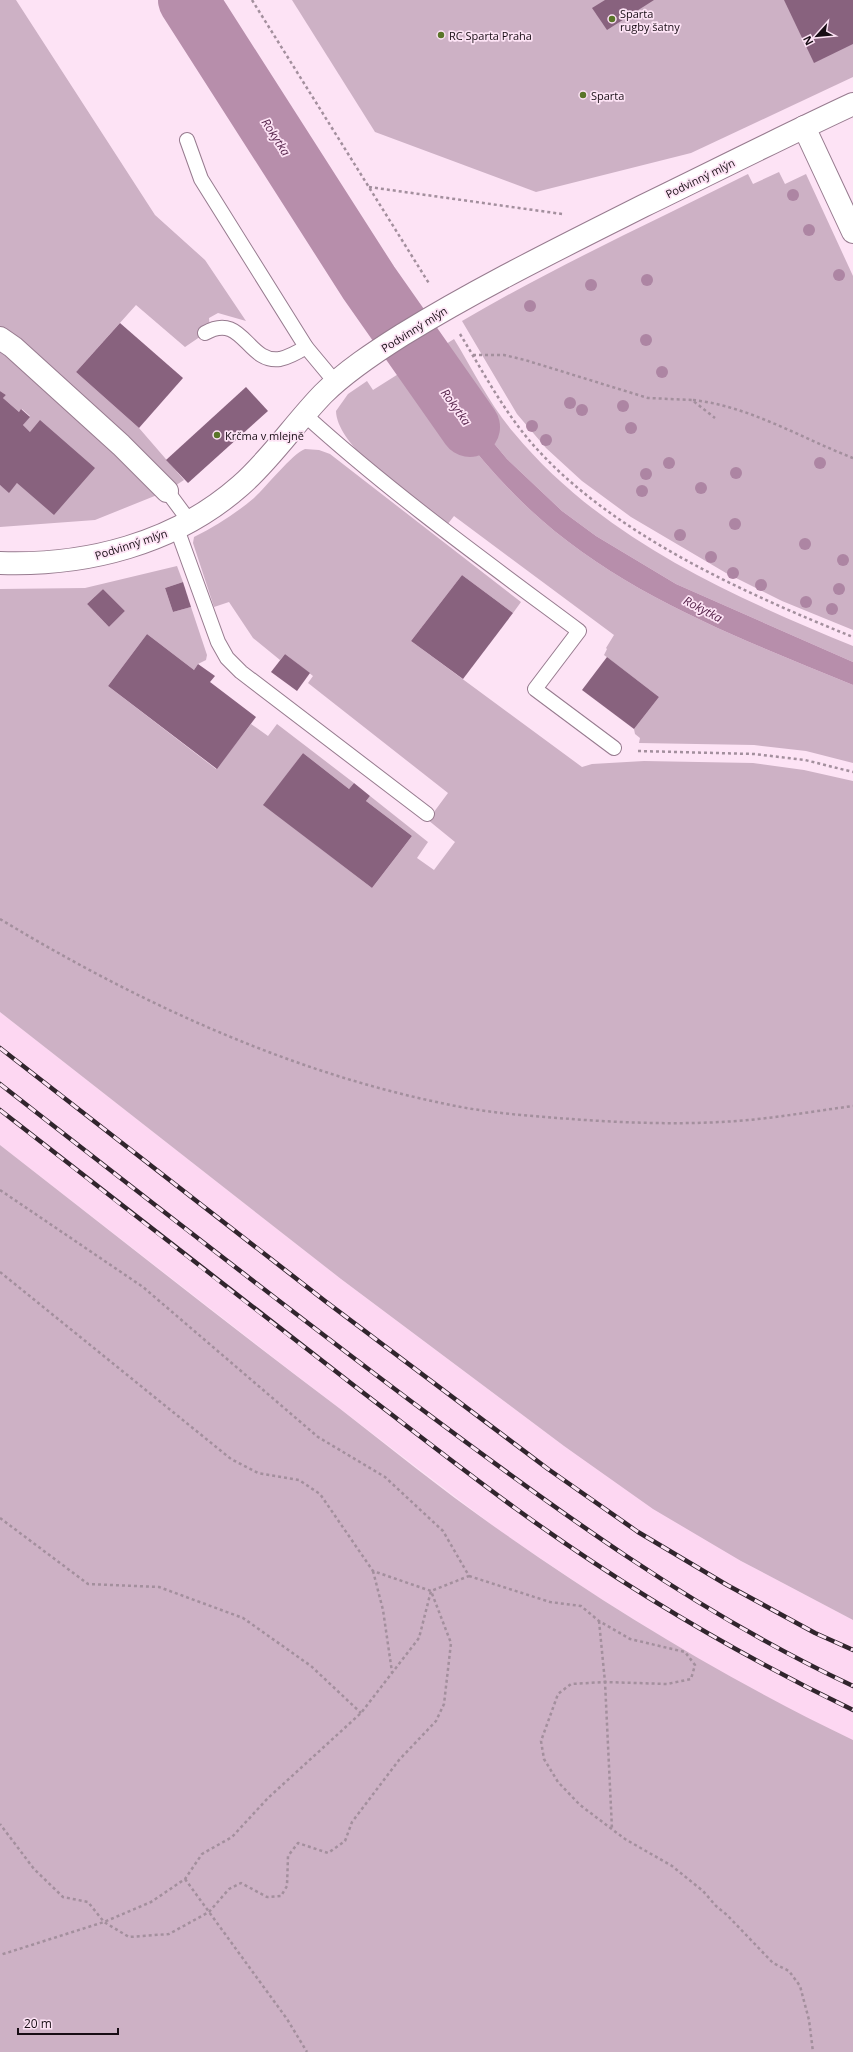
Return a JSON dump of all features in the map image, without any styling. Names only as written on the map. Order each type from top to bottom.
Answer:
[{"type":"street","name":"Podvinný mlýn","points":[[0,564],[31,564],[92,556],[126,548],[183,525],[219,503],[240,486],[263,464],[305,415],[336,383],[366,359],[441,312],[566,244],[853,104]]},
{"type":"street","points":[[804,127],[847,205],[853,232]]},
{"type":"street","points":[[0,338],[13,347],[121,445],[167,492]]},
{"type":"lane","points":[[187,140],[201,179],[306,347],[336,383]]},
{"type":"lane","points":[[205,333],[217,327],[224,326],[231,329],[256,351],[267,357],[279,359],[306,347]]},
{"type":"lane","points":[[305,415],[348,454],[426,517],[579,630],[535,689],[614,748]]},
{"type":"lane","points":[[167,492],[183,525],[211,625],[227,658],[241,672],[428,814]]},
{"type":"path","points":[[252,0],[368,187],[441,312],[472,355],[507,410],[530,441],[561,472],[610,512],[684,558],[748,592],[853,637]]},
{"type":"path","points":[[368,187],[564,215]]},
{"type":"path","points":[[472,355],[504,355],[525,360],[648,398],[714,402],[775,424],[853,458]]},
{"type":"path","points":[[692,400],[715,418]]},
{"type":"path","points":[[614,748],[628,750],[754,754],[805,760],[853,772]]},
{"type":"path","points":[[0,919],[150,1001],[225,1035],[355,1082],[447,1105],[531,1116],[628,1123],[738,1121],[853,1106]]},
{"type":"path","points":[[0,1190],[143,1287],[318,1437],[385,1477],[443,1531],[469,1576]]},
{"type":"path","points":[[0,1272],[231,1459],[258,1473],[299,1480],[320,1494],[373,1571],[383,1610],[392,1673]]},
{"type":"path","points":[[0,1518],[18,1533],[88,1584],[159,1587],[243,1618],[311,1666],[361,1713]]},
{"type":"path","points":[[373,1571],[431,1591],[469,1576],[550,1602],[581,1606],[599,1621],[630,1639],[685,1652],[695,1665],[691,1679],[667,1684],[605,1682],[572,1684],[558,1694],[541,1741],[544,1759],[558,1782],[580,1805],[625,1839],[672,1866],[703,1891],[773,1963],[789,1971],[800,1986],[809,2020],[813,2052]]},
{"type":"path","points":[[0,1956],[104,1922],[151,1902],[185,1879],[202,1854],[232,1837],[268,1798],[361,1713],[419,1638],[431,1591]]},
{"type":"path","points":[[0,1824],[16,1842],[34,1869],[63,1897],[88,1902],[104,1922],[129,1937],[169,1934],[209,1912],[229,1889],[241,1883],[267,1897],[281,1896],[287,1886],[288,1856],[298,1843],[328,1853],[345,1841],[352,1822],[399,1760],[436,1721],[444,1704],[451,1643],[431,1591]]},
{"type":"path","points":[[599,1621],[605,1682],[612,1830]]},
{"type":"path","points":[[185,1879],[287,2019],[307,2052]]},
{"type":"shaded area","points":[[0,0],[16,0],[155,215],[205,260],[246,321],[218,313],[209,318],[210,330],[185,347],[136,305],[76,372],[139,428],[184,480],[167,491],[95,520],[0,527],[0,485],[9,492],[17,483],[30,432],[23,425],[30,416],[22,409],[19,412],[3,398],[6,395],[0,391]]},
{"type":"shaded area","name":"Sparta","points":[[292,0],[853,0],[853,77],[691,153],[536,192],[375,132]]},
{"type":"shaded area","points":[[779,172],[785,184],[806,174],[853,276],[853,630],[782,601],[726,573],[631,517],[582,481],[546,448],[517,414],[462,321],[568,263],[748,174],[753,184]]},
{"type":"shaded area","points":[[454,339],[489,399],[505,422],[548,470],[586,503],[627,533],[670,560],[714,584],[806,627],[853,646],[853,662],[676,584],[596,536],[562,511],[507,459],[482,429],[430,354]]},
{"type":"shaded area","points":[[411,366],[461,433],[487,465],[515,495],[551,528],[590,557],[631,584],[674,607],[763,648],[853,685],[853,763],[806,751],[754,745],[639,743],[640,738],[635,734],[634,729],[659,697],[604,655],[607,649],[606,648],[614,635],[454,516],[447,525],[381,473],[350,441],[340,426],[336,411],[348,394],[367,381],[373,390]]},
{"type":"shaded area","points":[[305,449],[319,450],[330,454],[521,602],[513,613],[462,575],[411,641],[582,767],[592,764],[644,761],[753,763],[804,770],[853,781],[853,1620],[741,1561],[653,1509],[564,1446],[341,1279],[0,1012],[0,589],[85,588],[177,566],[183,582],[165,588],[173,612],[191,607],[207,655],[206,660],[198,664],[194,670],[147,634],[108,686],[216,769],[251,724],[268,736],[277,724],[354,783],[349,789],[303,753],[264,805],[372,888],[412,836],[366,801],[370,796],[428,842],[417,858],[434,870],[455,842],[428,820],[448,793],[308,683],[313,676],[285,654],[280,660],[253,638],[229,602],[214,607],[193,543],[194,537],[210,529],[247,504],[293,457]],"holes":[[[103,589],[125,611],[109,627],[87,604]]]},
{"type":"shaded area","points":[[0,1012],[341,1279],[564,1446],[741,1561],[853,1620],[853,1740],[782,1706],[686,1652],[595,1595],[500,1531],[279,1362],[0,1145]]},
{"type":"shaded area","points":[[0,1145],[460,1502],[502,1532],[587,1590],[673,1644],[762,1694],[853,1740],[853,2052],[0,2052]]},
{"type":"water","points":[[430,354],[482,429],[507,459],[562,511],[596,536],[676,584],[853,662],[853,685],[763,648],[674,607],[631,584],[590,557],[551,528],[515,495],[487,465],[411,366]]},
{"type":"building","name":"Sparta rugby šatny","points":[[605,0],[654,0],[607,30],[592,8]]},
{"type":"building","points":[[784,0],[853,0],[853,44],[814,63]]},
{"type":"building","points":[[120,323],[183,378],[139,428],[76,372]]},
{"type":"building","name":"Krčma v mlejně","points":[[246,387],[268,411],[188,483],[166,460]]},
{"type":"building","points":[[0,391],[6,395],[3,398],[19,412],[21,409],[30,417],[23,425],[30,432],[40,420],[95,468],[54,515],[17,483],[9,493],[0,485]]},
{"type":"building","points":[[462,575],[513,613],[463,679],[411,641]]},
{"type":"building","points":[[183,582],[191,607],[173,612],[165,588]]},
{"type":"building","points":[[103,589],[125,611],[109,627],[87,604]]},
{"type":"building","points":[[147,634],[194,670],[198,664],[215,676],[210,682],[256,717],[217,769],[108,686]]},
{"type":"building","points":[[285,654],[310,673],[297,691],[271,672]]},
{"type":"building","points":[[607,657],[659,697],[634,729],[582,690]]},
{"type":"building","points":[[303,753],[349,789],[354,783],[370,796],[366,801],[412,836],[372,888],[263,805]]},
{"type":"waterway","name":"Rokytka","points":[[188,0],[369,283],[470,427]]},
{"type":"railway","points":[[0,1048],[325,1301],[548,1469],[638,1532],[727,1585],[815,1633],[853,1650]]},
{"type":"railway","points":[[0,1084],[207,1246],[468,1444],[574,1520],[627,1557],[738,1626],[853,1686]]},
{"type":"railway","points":[[0,1110],[418,1435],[496,1494],[555,1536],[637,1591],[722,1641],[853,1710]]},
{"type":"place","name":"Sparta rugby šatny","points":[[612,19]]},
{"type":"place","name":"RC Sparta Praha","points":[[441,35]]},
{"type":"place","name":"Sparta","points":[[583,95]]},
{"type":"place","name":"Krčma v mlejně","points":[[217,435]]}]
